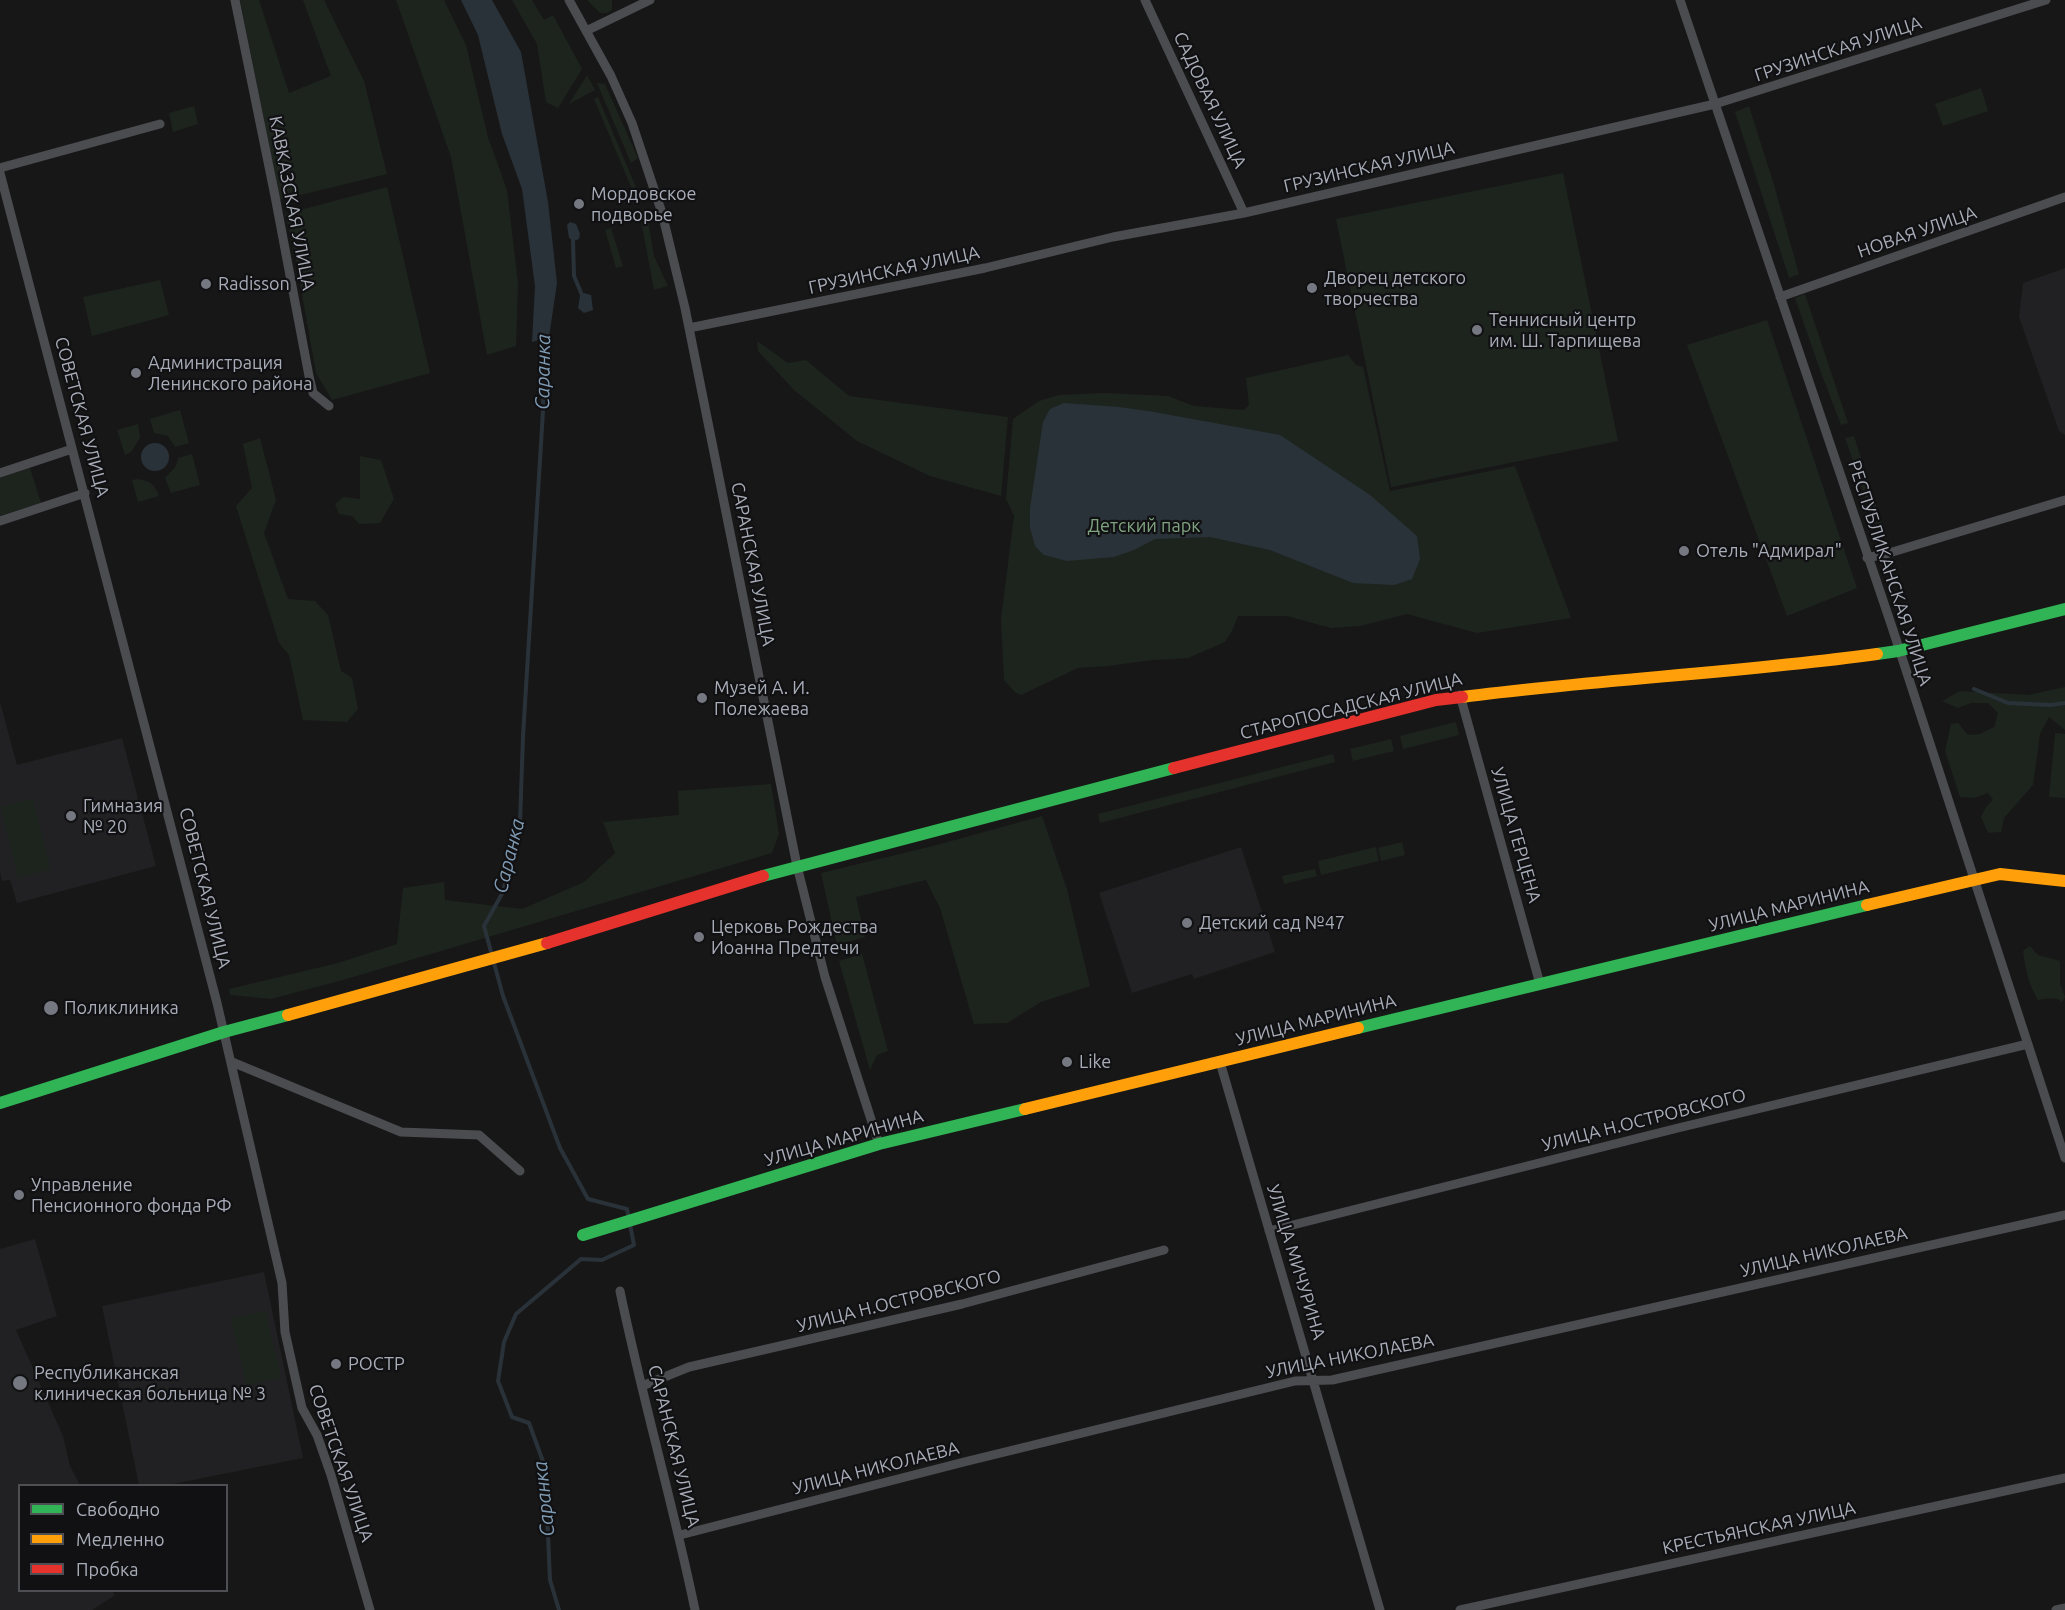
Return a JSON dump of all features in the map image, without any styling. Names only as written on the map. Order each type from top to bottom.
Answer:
[{"type":"main road","name":"СТАРОПОСАДСКАЯ УЛИЦА","points":[[0,1103],[224,1032],[508,955],[771,873],[1425,703],[1460,696],[1799,664],[1898,651],[2065,609]]},
{"type":"main road","name":"УЛИЦА МАРИНИНА","points":[[583,1235],[879,1144],[1974,879],[2000,874],[2065,881]]},
{"type":"street","name":"КАВКАЗСКАЯ УЛИЦА","points":[[235,0],[313,393],[329,406]]},
{"type":"street","name":"САРАНСКАЯ УЛИЦА","points":[[569,0],[610,76],[632,123],[662,213],[689,328],[797,866],[825,977],[879,1144]]},
{"type":"street","points":[[586,32],[650,0]]},
{"type":"street","name":"САДОВАЯ УЛИЦА","points":[[1145,0],[1244,213]]},
{"type":"street","name":"РЕСПУБЛИКАНСКАЯ УЛИЦА","points":[[1680,0],[2065,1158]]},
{"type":"street","name":"ГРУЗИНСКАЯ УЛИЦА","points":[[689,328],[985,268],[1113,237],[1244,213],[1715,104],[2046,0]]},
{"type":"street","points":[[0,168],[160,124]]},
{"type":"street","name":"СОВЕТСКАЯ УЛИЦА","points":[[0,173],[232,1062],[282,1283],[285,1332],[302,1408],[316,1435],[331,1475],[370,1610]]},
{"type":"street","name":"НОВАЯ УЛИЦА","points":[[1780,297],[2065,197]]},
{"type":"street","points":[[0,472],[72,449]]},
{"type":"street","points":[[0,521],[85,493]]},
{"type":"street","points":[[1867,558],[2065,500]]},
{"type":"street","name":"УЛИЦА ГЕРЦЕНА","points":[[1460,696],[1540,984]]},
{"type":"street","name":"УЛИЦА Н.ОСТРОВСКОГО","points":[[1269,1231],[1690,1125],[2028,1044]]},
{"type":"street","points":[[232,1062],[401,1132],[479,1135],[520,1171]]},
{"type":"street","name":"УЛИЦА МИЧУРИНА","points":[[1220,1062],[1380,1610]]},
{"type":"street","name":"УЛИЦА НИКОЛАЕВА","points":[[680,1535],[963,1462],[1295,1381],[1344,1377],[2065,1215]]},
{"type":"street","name":"УЛИЦА Н.ОСТРОВСКОГО","points":[[642,1386],[689,1367],[962,1304],[1164,1250]]},
{"type":"street","name":"САРАНСКАЯ УЛИЦА","points":[[620,1291],[658,1458],[680,1535],[695,1610]]},
{"type":"street","name":"КРЕСТЬЯНСКАЯ УЛИЦА","points":[[1460,1610],[2065,1478]]},
{"type":"street","points":[[2056,1610],[2065,1608]]},
{"type":"shaded area","points":[[461,0],[492,0],[521,52],[548,202],[557,283],[549,337],[532,342],[535,286],[522,189],[502,134],[478,35]]},
{"type":"shaded area","points":[[570,222],[576,224],[580,234],[579,239],[574,241],[569,238],[567,225]]},
{"type":"shaded area","points":[[2065,268],[2065,435],[2059,431],[2019,317],[2023,283]]},
{"type":"shaded area","points":[[584,293],[591,295],[593,310],[584,313],[578,308],[580,296]]},
{"type":"shaded area","points":[[1064,403],[1154,412],[1280,435],[1370,495],[1417,536],[1420,559],[1412,579],[1394,585],[1353,583],[1270,550],[1210,537],[1155,539],[1114,557],[1067,561],[1044,555],[1035,546],[1030,528],[1030,508],[1043,422],[1050,409]]},
{"type":"shaded area","points":[[155,443],[165,447],[169,457],[165,467],[155,471],[145,467],[141,457],[145,447]]},
{"type":"shaded area","name":"Гимназия № 20","points":[[0,702],[17,765],[122,738],[156,866],[17,903],[10,880],[2,881],[0,872]]},
{"type":"shaded area","name":"Детский сад №47","points":[[1241,847],[1275,952],[1194,979],[1192,974],[1132,993],[1099,893]]},
{"type":"shaded area","name":"Республиканская клиническая больница № 3","points":[[35,1239],[57,1316],[16,1330],[63,1436],[70,1466],[79,1484],[18,1484],[18,1592],[113,1592],[114,1596],[92,1610],[0,1610],[0,1249]]},
{"type":"shaded area","points":[[264,1272],[303,1458],[173,1484],[139,1484],[102,1306]]},
{"type":"green space","points":[[240,0],[259,0],[289,93],[331,76],[303,0],[324,0],[364,81],[387,174],[280,200]]},
{"type":"green space","points":[[396,0],[444,0],[466,45],[488,137],[507,190],[518,283],[516,346],[487,355],[451,157]]},
{"type":"green space","points":[[512,0],[532,0],[544,20],[553,15],[582,69],[558,108],[546,102],[537,44]]},
{"type":"green space","points":[[587,0],[612,0],[612,10],[600,13]]},
{"type":"green space","points":[[587,75],[595,90],[569,104]]},
{"type":"green space","points":[[597,83],[605,84],[638,158],[631,163]]},
{"type":"green space","points":[[1981,88],[1988,111],[1943,126],[1935,104]]},
{"type":"green space","points":[[598,97],[638,192],[634,194],[594,99]]},
{"type":"green space","points":[[194,106],[198,124],[173,132],[169,113]]},
{"type":"green space","points":[[1749,106],[1799,274],[1789,278],[1735,112]]},
{"type":"green space","name":"Теннисный центр им. Ш. Тарпищева","points":[[1563,173],[1618,441],[1391,487],[1336,219]]},
{"type":"green space","points":[[387,187],[430,373],[332,400],[316,373],[294,249],[285,214]]},
{"type":"green space","points":[[646,209],[654,256],[668,286],[654,290],[639,210]]},
{"type":"green space","points":[[611,228],[623,266],[616,268],[605,230]]},
{"type":"green space","points":[[160,280],[169,315],[92,336],[83,297]]},
{"type":"green space","points":[[1805,294],[1848,423],[1841,425],[1795,298]]},
{"type":"green space","points":[[1767,320],[1857,588],[1787,616],[1687,345]]},
{"type":"green space","points":[[757,341],[788,363],[806,360],[849,396],[1008,417],[1001,496],[930,476],[857,441],[794,390],[758,351]]},
{"type":"green space","name":"Детский парк","points":[[1348,355],[1356,365],[1363,367],[1390,491],[1515,466],[1571,618],[1477,633],[1407,614],[1360,626],[1331,628],[1287,616],[1238,616],[1225,642],[1188,658],[1078,668],[1021,695],[1015,692],[1004,680],[1001,619],[1014,516],[1006,499],[1013,419],[1039,401],[1059,395],[1104,393],[1168,396],[1194,406],[1244,410],[1249,405],[1246,378]]},
{"type":"green space","points":[[180,410],[189,443],[175,447],[168,436],[154,433],[150,419]]},
{"type":"green space","points":[[138,424],[140,438],[131,452],[125,455],[117,430]]},
{"type":"green space","points":[[1854,436],[1886,538],[1878,535],[1845,438]]},
{"type":"green space","points":[[260,438],[276,500],[264,533],[288,599],[315,601],[328,615],[341,671],[352,678],[358,709],[347,722],[303,720],[289,655],[279,643],[236,506],[252,488],[243,444]]},
{"type":"green space","points":[[192,454],[200,485],[171,493],[165,478],[176,466],[178,458]]},
{"type":"green space","points":[[360,456],[381,460],[394,499],[380,523],[359,524],[352,516],[339,514],[335,504],[343,497],[360,499]]},
{"type":"green space","points":[[30,468],[41,503],[0,516],[0,478]]},
{"type":"green space","points":[[137,479],[151,484],[159,496],[138,502],[132,480]]},
{"type":"green space","points":[[2065,687],[2065,730],[2049,717],[2040,734],[2033,785],[2004,818],[2001,832],[1988,833],[1981,817],[1993,800],[1988,793],[1974,798],[1960,797],[1945,751],[1951,724],[1958,723],[1968,735],[1980,734],[1994,727],[1998,713],[1988,703],[1971,703],[1958,708],[1942,701],[1960,691],[2028,695]]},
{"type":"green space","points":[[1456,722],[1459,735],[1403,749],[1400,736]]},
{"type":"green space","points":[[2055,733],[2065,734],[2065,798],[2049,797]]},
{"type":"green space","points":[[1391,739],[1394,751],[1353,761],[1350,749]]},
{"type":"green space","points":[[1333,754],[1335,762],[1100,823],[1098,814]]},
{"type":"green space","points":[[771,784],[779,834],[772,853],[343,980],[271,999],[230,995],[229,989],[338,963],[397,944],[403,888],[444,882],[445,900],[522,909],[584,882],[615,853],[603,822],[679,815],[678,791]]},
{"type":"green space","points":[[33,798],[51,869],[18,878],[0,807]]},
{"type":"green space","points":[[1042,816],[1067,889],[1090,986],[1041,1002],[1007,1023],[974,1024],[940,908],[926,880],[856,897],[865,937],[837,945],[821,873],[933,846]]},
{"type":"green space","points":[[1402,842],[1405,855],[1381,861],[1378,848]]},
{"type":"green space","points":[[1376,847],[1379,861],[1321,875],[1318,861]]},
{"type":"green space","points":[[1315,869],[1317,876],[1284,884],[1282,876]]},
{"type":"green space","points":[[2030,946],[2038,955],[2060,961],[2060,984],[2065,997],[2062,1002],[2054,998],[2038,1000],[2026,970],[2023,951]]},
{"type":"green space","points":[[862,954],[888,1051],[877,1055],[870,1070],[839,961]]},
{"type":"green space","points":[[266,1311],[281,1378],[246,1386],[231,1318]]},
{"type":"waterway","points":[[573,240],[574,276],[582,295]]},
{"type":"waterway","name":"Саранка","points":[[544,336],[543,411],[523,736],[520,823],[503,892],[484,926],[503,996],[560,1148],[588,1199],[627,1209],[634,1245],[602,1260],[581,1259],[516,1314],[504,1342],[498,1381],[512,1417],[529,1423],[545,1467],[550,1580],[559,1610]]},
{"type":"waterway","points":[[1974,689],[2008,703],[2051,705],[2065,703]]},
{"type":"traffic: fast","points":[[1877,654],[1898,651],[2065,609]]},
{"type":"traffic: fast","points":[[763,876],[1174,768]]},
{"type":"traffic: fast","points":[[1358,1028],[1867,905]]},
{"type":"traffic: fast","points":[[0,1103],[224,1032],[288,1015]]},
{"type":"traffic: fast","points":[[583,1235],[879,1144],[1025,1109]]},
{"type":"traffic: slow","points":[[1462,697],[1877,654]]},
{"type":"traffic: slow","points":[[1867,905],[2000,874],[2065,881]]},
{"type":"traffic: slow","points":[[288,1015],[547,943]]},
{"type":"traffic: slow","points":[[1025,1109],[1358,1028]]},
{"type":"traffic: jam","points":[[1174,768],[1436,700],[1462,697]]},
{"type":"traffic: jam","points":[[547,943],[763,876]]},
{"type":"place","name":"Мордовское подворье","points":[[579,204]]},
{"type":"place","name":"Radisson","points":[[206,284]]},
{"type":"place","name":"Дворец детского творчества","points":[[1312,288]]},
{"type":"place","name":"Теннисный центр им. Ш. Тарпищева","points":[[1477,330]]},
{"type":"place","name":"Администрация Ленинского района","points":[[136,373]]},
{"type":"place","name":"Отель \"Адмирал\"","points":[[1684,551]]},
{"type":"place","name":"Музей А. И. Полежаева","points":[[702,698]]},
{"type":"place","name":"Гимназия № 20","points":[[71,816]]},
{"type":"place","name":"Детский сад №47","points":[[1187,923]]},
{"type":"place","name":"Церковь Рождества Иоанна Предтечи","points":[[699,937]]},
{"type":"place","name":"Поликлиника","points":[[51,1008]]},
{"type":"place","name":"Like","points":[[1067,1062]]},
{"type":"place","name":"Управление Пенсионного фонда РФ","points":[[19,1195]]},
{"type":"place","name":"РОСТР","points":[[336,1364]]},
{"type":"place","name":"Республиканская клиническая больница № 3","points":[[20,1383]]}]
